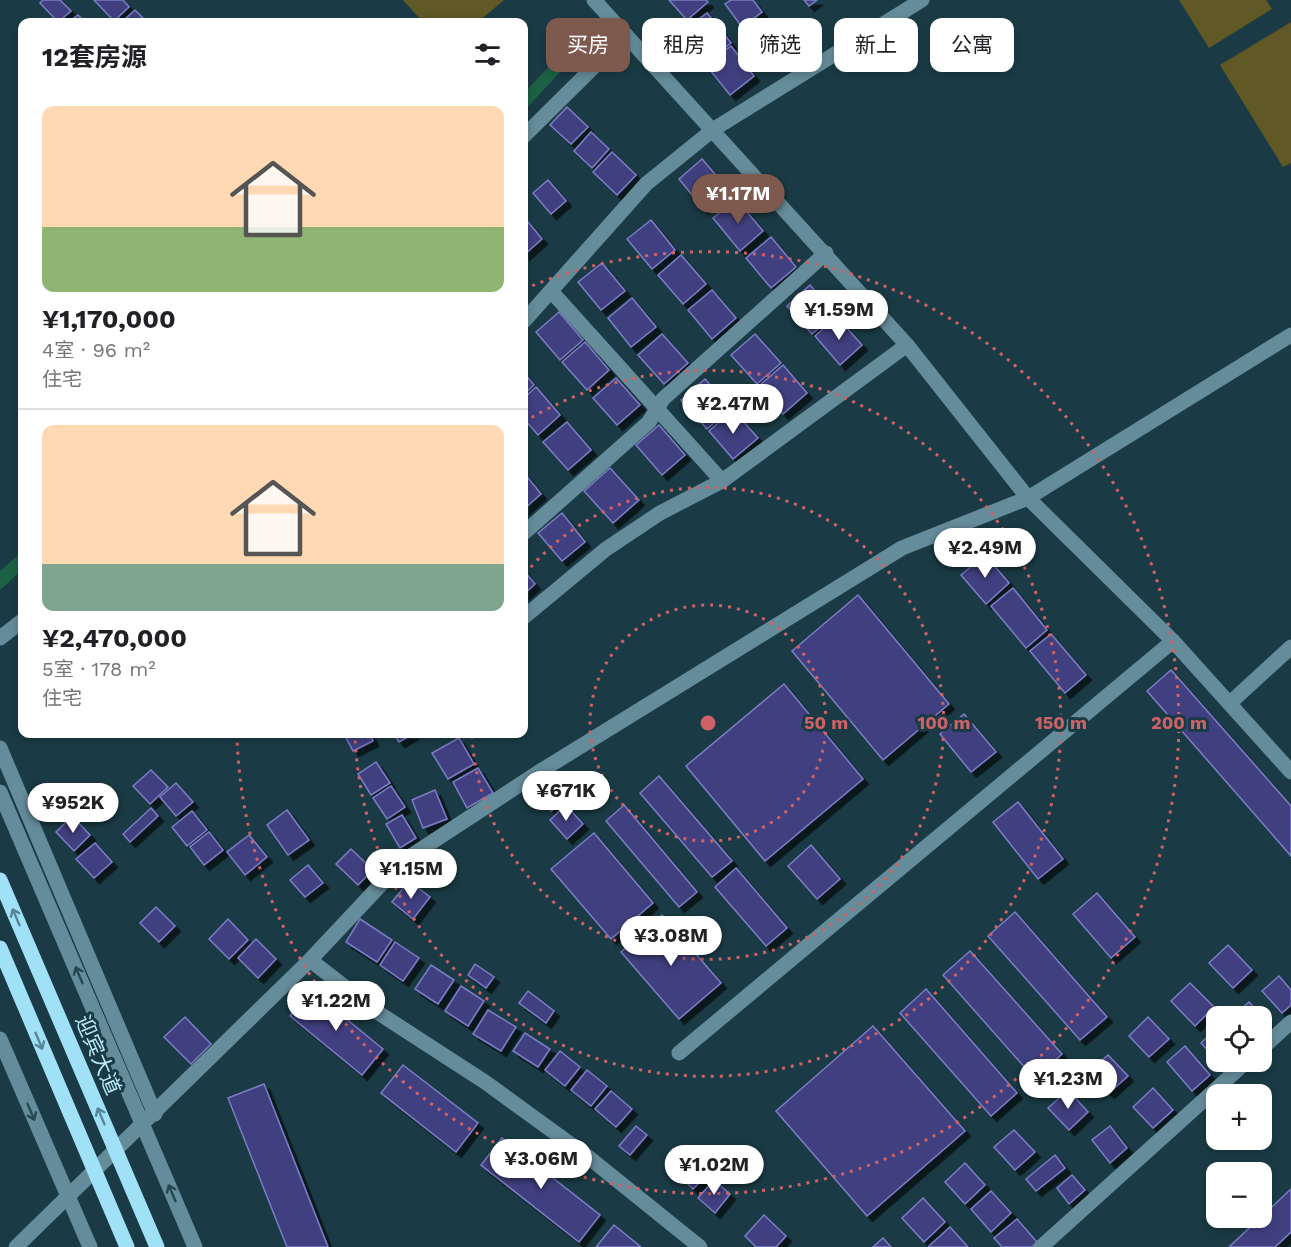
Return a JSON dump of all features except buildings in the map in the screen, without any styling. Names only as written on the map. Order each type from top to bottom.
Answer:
[{"type":"main road","name":"迎宾大道","points":[[0,880],[157,1247]]},
{"type":"main road","points":[[0,948],[127,1247]]},
{"type":"street","points":[[594,0],[610,18]]},
{"type":"street","points":[[528,317],[646,184],[714,129],[922,0]]},
{"type":"street","points":[[630,39],[714,129],[907,345],[1028,498],[1173,641],[1291,772]]},
{"type":"street","points":[[528,132],[589,72]]},
{"type":"street","points":[[528,529],[649,422],[663,399],[826,253]]},
{"type":"street","points":[[551,291],[722,481]]},
{"type":"street","points":[[16,1247],[155,1114],[310,960],[403,861],[539,772],[902,548],[1028,498],[1291,335]]},
{"type":"street","points":[[528,614],[615,543],[660,513],[722,481],[907,345]]},
{"type":"street","points":[[0,638],[18,624]]},
{"type":"street","points":[[679,1053],[1173,641]]},
{"type":"street","points":[[1230,703],[1291,647]]},
{"type":"street","points":[[0,748],[155,1114]]},
{"type":"street","points":[[0,792],[195,1247]]},
{"type":"street","points":[[310,960],[377,1012],[485,1082],[587,1156],[700,1247]]},
{"type":"street","points":[[1272,1039],[1291,1022]]},
{"type":"street","points":[[0,1039],[90,1247]]},
{"type":"street","points":[[1041,1247],[1235,1072]]},
{"type":"shaded area","points":[[403,0],[504,0],[483,18],[419,18]]},
{"type":"shaded area","points":[[1179,0],[1266,0],[1272,9],[1209,48]]},
{"type":"shaded area","points":[[1291,22],[1291,163],[1283,167],[1220,65]]},
{"type":"shaded area","points":[[546,70],[546,72],[560,72],[528,107],[528,89]]},
{"type":"shaded area","points":[[18,555],[18,574],[0,590],[0,571]]}]
